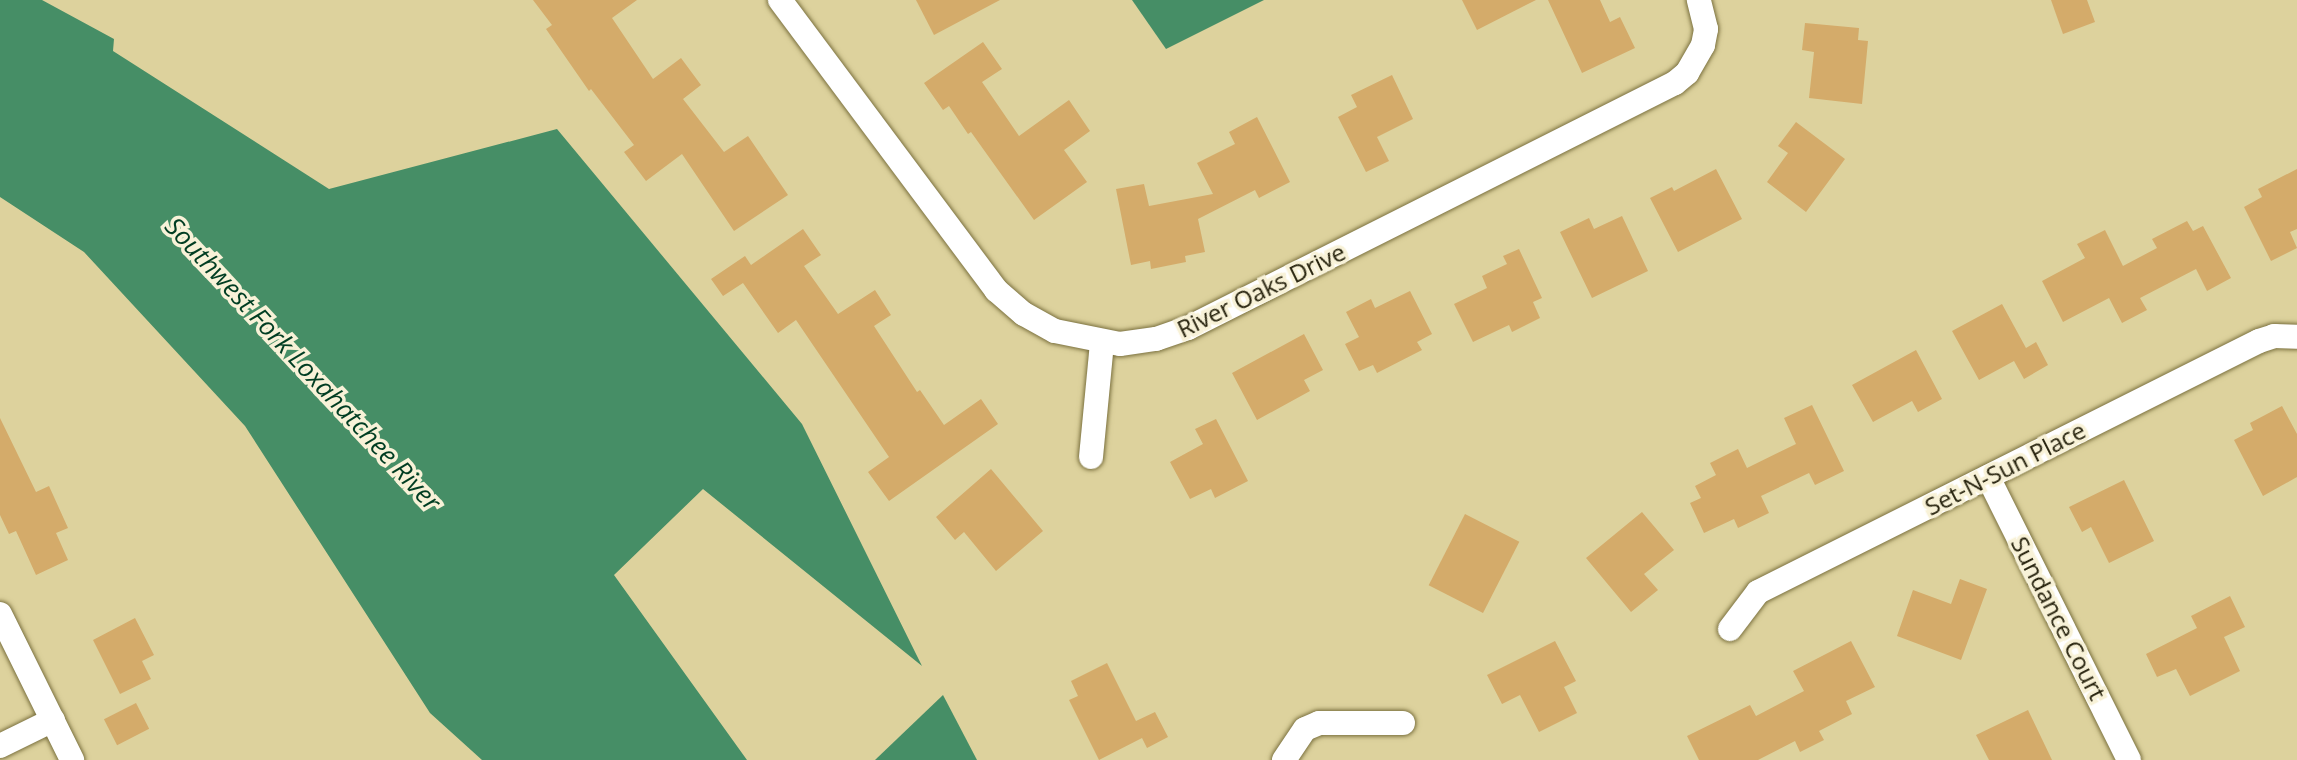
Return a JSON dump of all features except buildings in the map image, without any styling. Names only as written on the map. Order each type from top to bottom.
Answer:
[{"type":"street","name":"River Oaks Drive","points":[[780,0],[996,290],[1039,324],[1073,338],[1102,343],[1138,343],[1188,328],[1675,83],[1697,60],[1703,45],[1706,29],[1699,0]]},
{"type":"street","name":"Set-N-Sun Place","points":[[1730,629],[1758,592],[2259,341],[2274,336],[2297,337]]},
{"type":"street","points":[[1091,457],[1102,343]]},
{"type":"street","name":"Sundance Court","points":[[1988,477],[2129,760]]},
{"type":"street","points":[[0,614],[72,760]]},
{"type":"street","points":[[0,746],[53,720]]},
{"type":"street","points":[[1284,760],[1285,753],[1305,729],[1319,723],[1403,723]]},
{"type":"water","name":"Southwest Fork Loxahatchee River","points":[[0,0],[42,0],[114,39],[113,51],[329,189],[557,129],[802,424],[922,666],[703,489],[614,575],[747,760],[482,760],[430,713],[245,426],[84,252],[0,197]]},
{"type":"water","points":[[1132,0],[1264,0],[1166,49]]},
{"type":"water","points":[[943,695],[977,760],[875,760]]}]
